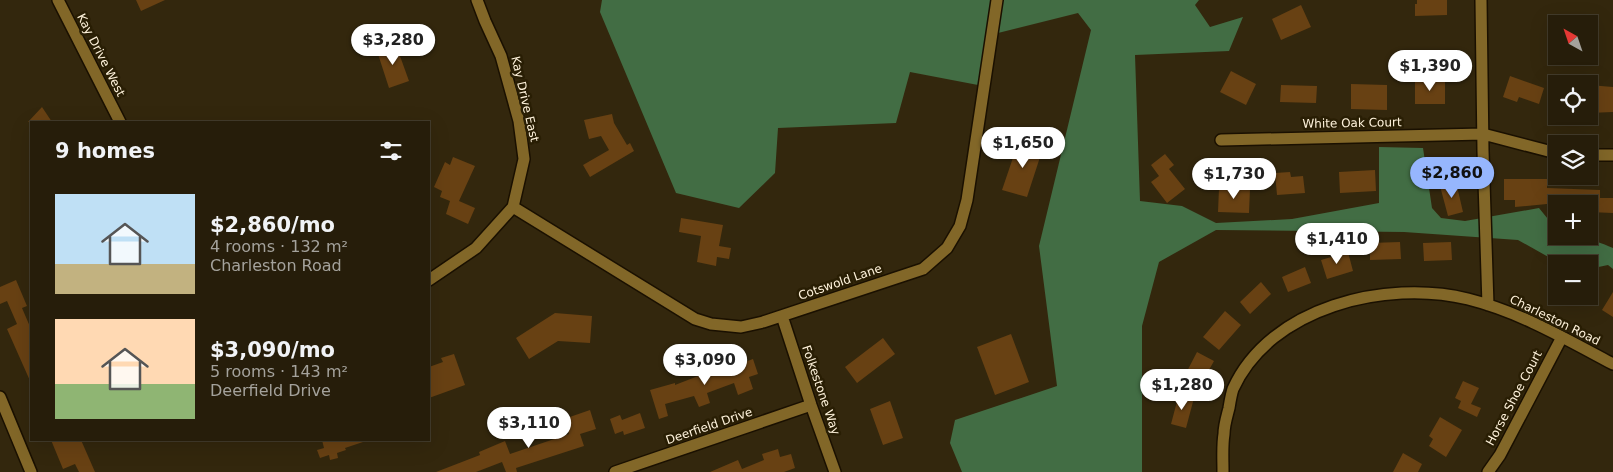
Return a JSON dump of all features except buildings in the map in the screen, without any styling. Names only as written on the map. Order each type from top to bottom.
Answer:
[{"type":"street","name":"Kay Drive West","points":[[58,0],[119,121]]},
{"type":"street","name":"Kay Drive East","points":[[477,0],[501,56],[519,121],[524,159],[513,207]]},
{"type":"street","name":"Cotswold Lane","points":[[513,207],[634,283],[695,319],[711,324],[741,327],[782,316],[923,269],[947,248],[960,226],[967,200],[997,0]]},
{"type":"street","points":[[1481,0],[1488,305]]},
{"type":"street","name":"White Oak Court","points":[[1221,140],[1483,134],[1548,151]]},
{"type":"street","points":[[1598,155],[1613,155]]},
{"type":"street","points":[[430,279],[476,248],[513,207]]},
{"type":"street","name":"Charleston Road","points":[[1223,472],[1224,434],[1233,391],[1250,361],[1274,337],[1308,315],[1345,302],[1386,294],[1426,294],[1466,299],[1506,310],[1613,364]]},
{"type":"street","name":"Folkestone Way","points":[[782,316],[835,472]]},
{"type":"street","name":"Horse Shoe Court","points":[[1488,472],[1500,455],[1562,337]]},
{"type":"street","points":[[0,397],[31,472]]},
{"type":"street","name":"Deerfield Drive","points":[[615,472],[811,405]]},
{"type":"green space","points":[[602,0],[1199,0],[1195,5],[1210,27],[1243,17],[1229,51],[1135,55],[1140,201],[1182,206],[1216,223],[1292,219],[1379,203],[1379,147],[1423,148],[1432,208],[1441,218],[1465,221],[1539,208],[1548,219],[1548,245],[1598,245],[1598,242],[1613,248],[1613,269],[1608,265],[1598,267],[1598,255],[1548,255],[1548,257],[1518,240],[1404,232],[1216,230],[1159,262],[1142,326],[1142,472],[962,472],[950,443],[955,420],[1057,386],[1039,246],[1091,30],[1078,13],[986,36],[978,85],[910,72],[896,123],[778,128],[775,173],[739,208],[676,193],[600,12]]}]
